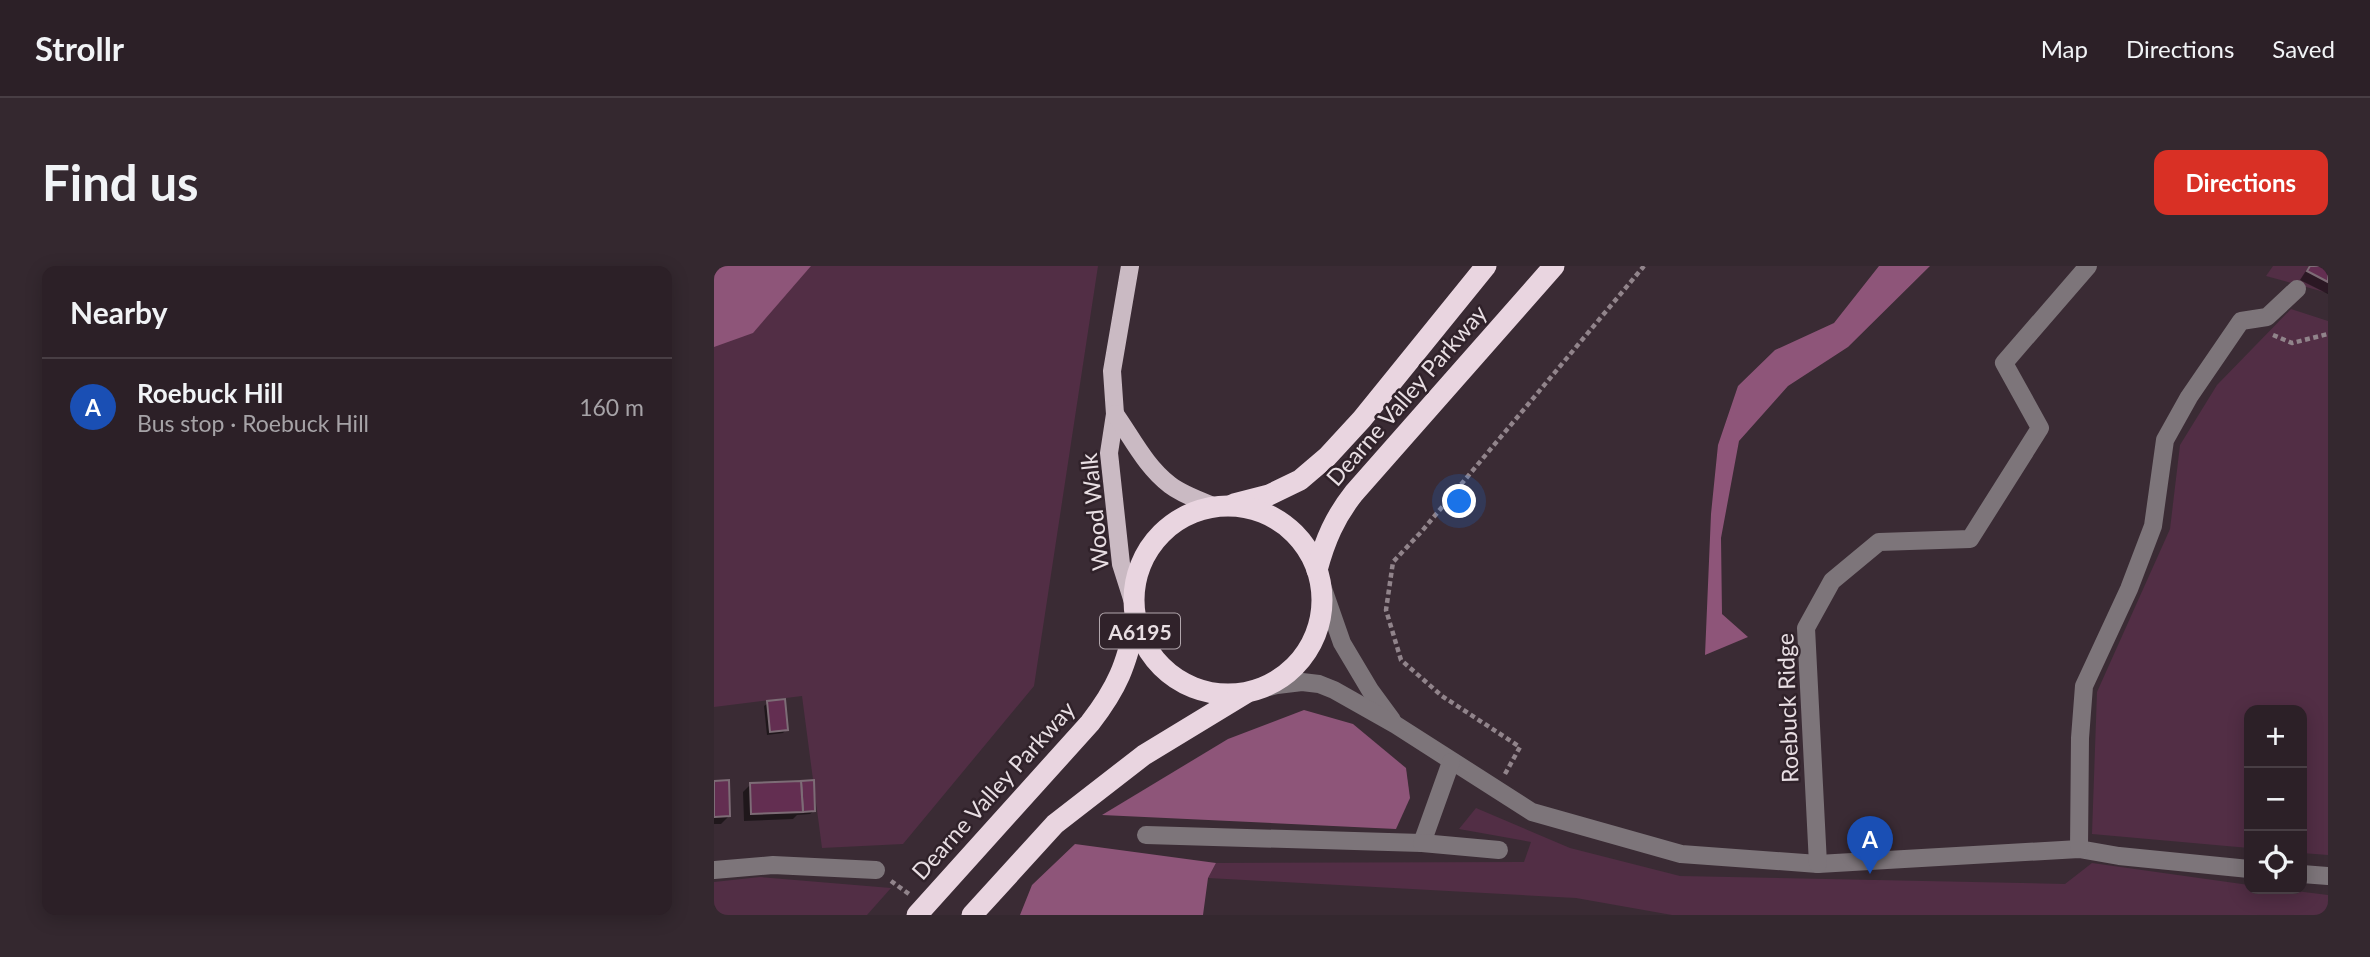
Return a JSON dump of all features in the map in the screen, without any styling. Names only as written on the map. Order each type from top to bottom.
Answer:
[{"type":"highway","name":"Dearne Valley Parkway","points":[[1221,507],[1269,495],[1300,480],[1327,457],[1362,419],[1486,266]]},
{"type":"highway","name":"Dearne Valley Parkway","points":[[1318,575],[1324,541],[1332,523],[1348,501],[1554,266]]},
{"type":"highway","name":"A6195","points":[[972,915],[1055,824],[1144,755],[1252,691],[1277,681],[1295,666],[1309,648],[1318,626],[1322,603],[1318,575],[1297,536],[1264,513],[1245,508],[1221,507],[1194,513],[1173,524],[1156,540],[1143,559],[1136,582],[1135,613],[1143,641],[1154,659],[1169,674],[1186,685],[1227,695],[1252,691]]},
{"type":"highway","name":"Dearne Valley Parkway","points":[[920,911],[1110,698],[1122,675],[1135,613]]},
{"type":"main road","name":"Wood Walk","points":[[1129,266],[1112,371],[1115,414],[1109,453],[1121,564],[1135,613]]},
{"type":"main road","name":"Wood Walk","points":[[1115,414],[1144,459],[1158,475],[1184,494],[1221,507]]},
{"type":"street","name":"Roebuck Ridge","points":[[1818,864],[1806,628],[1832,581],[1879,542],[1970,539],[2040,428],[2004,363],[2088,266]]},
{"type":"street","points":[[2079,849],[2080,738],[2084,686],[2129,589],[2154,526],[2165,440],[2189,397],[2241,321],[2267,317],[2297,289]]},
{"type":"street","points":[[1318,575],[1342,643],[1370,690],[1396,725]]},
{"type":"street","points":[[1252,691],[1301,682],[1319,684],[1396,725],[1532,812],[1681,854],[1818,864],[2079,849],[2119,856],[2244,868]]},
{"type":"street","points":[[1422,844],[1451,762]]},
{"type":"street","points":[[1146,835],[1422,844],[1499,850]]},
{"type":"street","points":[[714,870],[773,865],[876,870]]},
{"type":"street","points":[[2307,874],[2328,876]]},
{"type":"path","points":[[1497,790],[1520,747],[1441,696],[1401,660],[1386,610],[1393,562],[1644,266]]},
{"type":"path","points":[[2241,321],[2292,344],[2328,334]]},
{"type":"path","points":[[876,870],[920,911]]},
{"type":"shaded area","points":[[714,266],[1098,266],[1034,686],[903,844],[822,848],[802,696],[714,707]]},
{"type":"shaded area","points":[[714,266],[811,266],[753,333],[714,347]]},
{"type":"shaded area","points":[[1879,266],[1930,266],[1848,347],[1788,386],[1739,441],[1721,538],[1722,614],[1748,637],[1705,655],[1711,514],[1718,445],[1738,386],[1775,350],[1834,323]]},
{"type":"shaded area","points":[[2273,266],[2328,266],[2328,293],[2266,276]]},
{"type":"shaded area","points":[[2291,309],[2328,321],[2328,855],[2307,853],[2307,705],[2244,705],[2244,848],[2092,834],[2097,692],[2170,529],[2180,445],[2217,385]]},
{"type":"shaded area","points":[[1304,710],[1353,724],[1406,768],[1410,798],[1396,829],[1102,815],[1228,739]]},
{"type":"shaded area","points":[[1476,808],[1570,848],[1680,876],[2065,884],[2092,863],[2244,884],[2244,894],[2307,892],[2328,895],[2328,915],[1672,915],[1576,898],[1208,878],[1216,863],[1524,862],[1531,842],[1459,829]]},
{"type":"shaded area","points":[[1075,844],[1216,863],[1208,878],[1203,915],[1020,915],[1032,885]]},
{"type":"shaded area","points":[[760,877],[891,888],[867,915],[714,915],[714,882]]},
{"type":"building","points":[[2310,266],[2328,266],[2328,282],[2307,271]]},
{"type":"building","points":[[785,699],[788,730],[770,732],[767,701]]},
{"type":"building","points":[[729,780],[730,816],[714,817],[714,781]]},
{"type":"building","points":[[814,780],[815,811],[803,812],[801,781]]},
{"type":"building","points":[[801,781],[803,812],[751,814],[750,783]]},
{"type":"place","name":"Roebuck Hill","points":[[1870,874]]}]
